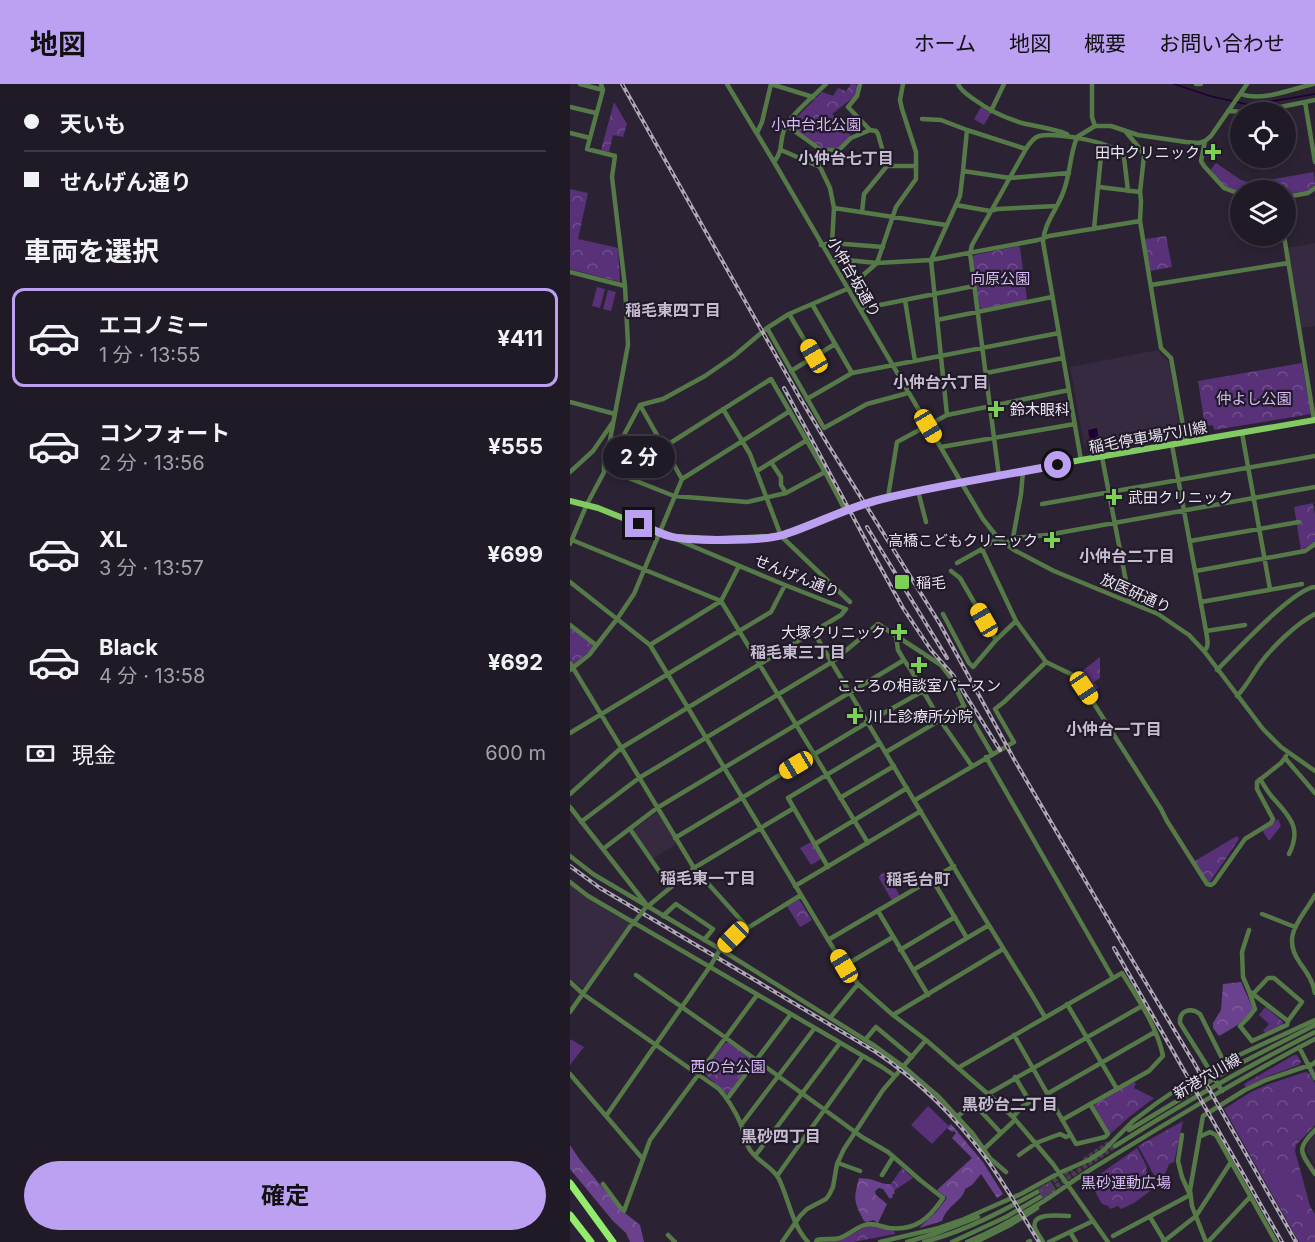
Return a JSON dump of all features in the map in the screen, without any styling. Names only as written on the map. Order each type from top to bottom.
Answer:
[{"type":"highway","points":[[570,1183],[613,1242]]},
{"type":"highway","points":[[570,1215],[591,1242]]},
{"type":"main road","name":"稲毛停車場穴川線","points":[[670,537],[717,540],[781,536],[845,510],[888,497],[1082,460],[1315,420]]},
{"type":"main road","name":"せんげん通り","points":[[570,501],[587,504],[670,537]]},
{"type":"street","points":[[580,84],[602,87],[587,148],[615,156],[612,177],[625,286],[628,345],[604,463],[605,470]]},
{"type":"street","name":"小仲台坂通り","points":[[727,84],[961,482]]},
{"type":"street","points":[[757,133],[771,84],[813,97]]},
{"type":"street","points":[[774,162],[782,150],[783,132],[786,126],[826,84]]},
{"type":"street","points":[[860,84],[857,96],[848,106],[870,130]]},
{"type":"street","points":[[867,843],[721,601],[571,542],[587,504],[640,405],[663,399],[705,376],[734,356],[767,328],[789,314],[848,289],[876,262],[896,207],[916,179],[916,152],[900,100],[903,84]]},
{"type":"street","points":[[958,84],[960,89],[991,111],[1070,136]]},
{"type":"street","points":[[991,111],[1004,84]]},
{"type":"street","points":[[1092,84],[1092,117],[1095,126]]},
{"type":"street","points":[[1196,84],[1201,84]]},
{"type":"street","points":[[1082,460],[1043,237],[1048,221],[1065,190],[1077,137],[1095,126],[1111,126],[1153,137],[1199,143],[1212,136],[1247,84]]},
{"type":"street","points":[[1240,95],[1271,94],[1313,84]]},
{"type":"street","points":[[1296,104],[1315,100]]},
{"type":"street","points":[[1305,102],[1312,128],[1315,162]]},
{"type":"street","points":[[570,107],[597,113]]},
{"type":"street","points":[[922,119],[941,120],[1026,149]]},
{"type":"street","points":[[786,126],[821,150],[839,150],[851,138],[870,130],[876,131],[887,165]]},
{"type":"street","points":[[947,415],[931,260],[961,191],[967,130]]},
{"type":"street","points":[[1125,131],[1144,156],[1140,221],[1161,348],[1171,358],[1186,443]]},
{"type":"street","points":[[570,133],[590,138]]},
{"type":"street","points":[[999,476],[970,253],[972,245],[1030,142],[1039,136],[1077,137],[1117,149],[1123,154],[1125,160],[1128,191]]},
{"type":"street","points":[[1205,141],[1201,161],[1224,188],[1230,190]]},
{"type":"street","points":[[1094,229],[1102,145]]},
{"type":"street","points":[[782,150],[820,167]]},
{"type":"street","points":[[821,150],[820,167],[830,188],[834,208],[832,243]]},
{"type":"street","points":[[887,165],[916,166]]},
{"type":"street","points":[[862,212],[864,194],[887,165]]},
{"type":"street","points":[[963,171],[1010,178],[1069,173]]},
{"type":"street","points":[[1099,187],[1140,192]]},
{"type":"street","points":[[1296,195],[1308,193],[1315,188]]},
{"type":"street","points":[[956,205],[990,211],[1057,206]]},
{"type":"street","points":[[834,208],[946,225]]},
{"type":"street","points":[[832,262],[836,259],[876,262],[931,260],[1038,240],[1043,237],[1140,221]]},
{"type":"street","points":[[821,245],[832,243],[882,247]]},
{"type":"street","points":[[1285,246],[1315,420]]},
{"type":"street","points":[[1151,285],[1288,263]]},
{"type":"street","points":[[570,272],[625,286]]},
{"type":"street","points":[[860,309],[974,286]]},
{"type":"street","points":[[937,320],[1052,297]]},
{"type":"street","points":[[905,300],[915,361]]},
{"type":"street","points":[[812,304],[852,373]]},
{"type":"street","points":[[789,314],[814,356]]},
{"type":"street","points":[[767,328],[824,428],[867,404],[908,393]]},
{"type":"street","points":[[807,399],[852,373],[1059,333]]},
{"type":"street","points":[[791,370],[836,344]]},
{"type":"street","points":[[986,373],[1063,358]]},
{"type":"street","points":[[664,447],[771,379],[845,510]]},
{"type":"street","points":[[888,497],[897,442],[947,415],[1069,390]]},
{"type":"street","points":[[570,402],[615,417]]},
{"type":"street","points":[[640,405],[682,479]]},
{"type":"street","points":[[723,409],[750,454],[781,536],[850,602]]},
{"type":"street","points":[[572,669],[589,655],[634,594],[682,479],[790,411]]},
{"type":"street","points":[[570,472],[593,451],[615,417]]},
{"type":"street","points":[[941,447],[1075,424]]},
{"type":"street","points":[[1242,433],[1270,589]]},
{"type":"street","points":[[757,471],[807,440]]},
{"type":"street","points":[[1172,445],[1206,631],[1208,648],[1204,651]]},
{"type":"street","points":[[1042,504],[1315,456]]},
{"type":"street","points":[[1102,457],[1130,602]]},
{"type":"street","points":[[771,462],[781,477],[781,485],[786,494]]},
{"type":"street","points":[[605,470],[674,496],[747,502],[786,494],[825,472]]},
{"type":"street","points":[[1013,538],[1023,471]]},
{"type":"street","name":"放医研通り","points":[[961,482],[983,519],[1005,544],[1054,571],[1158,614],[1189,635],[1204,651],[1263,729],[1287,755],[1315,771]]},
{"type":"street","points":[[1005,544],[1013,538],[1047,535],[1315,488]]},
{"type":"street","points":[[918,491],[926,522]]},
{"type":"street","points":[[1190,541],[1299,522]]},
{"type":"street","name":"せんげん通り","points":[[670,537],[846,609],[842,615],[813,632]]},
{"type":"street","points":[[957,563],[998,538]]},
{"type":"street","points":[[1196,572],[1305,551],[1315,544]]},
{"type":"street","points":[[982,549],[1016,621],[1046,662],[1077,677],[1207,884],[1214,883],[1245,839],[1273,819],[1257,789],[1257,782],[1281,763],[1287,755],[1315,793]]},
{"type":"street","points":[[650,645],[721,601],[739,566]]},
{"type":"street","points":[[951,571],[960,578],[996,640]]},
{"type":"street","points":[[570,582],[650,645],[828,940],[858,984],[893,1016],[926,1040],[1014,1119],[1059,1173],[1108,1242]]},
{"type":"street","points":[[1201,602],[1302,584]]},
{"type":"street","points":[[570,733],[771,612],[785,585]]},
{"type":"street","points":[[1217,670],[1264,622],[1310,587],[1315,587]]},
{"type":"street","points":[[943,614],[973,667],[1016,621]]},
{"type":"street","points":[[1237,696],[1260,663],[1306,618],[1315,614]]},
{"type":"street","points":[[581,822],[639,778],[832,662],[878,624],[941,665],[953,681],[964,706],[992,754]]},
{"type":"street","points":[[570,625],[596,645]]},
{"type":"street","points":[[1206,631],[1245,625]]},
{"type":"street","points":[[570,794],[621,748],[813,632],[1045,1017]]},
{"type":"street","points":[[896,636],[898,650],[940,720],[972,766]]},
{"type":"street","points":[[603,849],[657,808],[904,660]]},
{"type":"street","points":[[915,801],[1014,742],[995,709],[1046,662]]},
{"type":"street","points":[[570,663],[694,868],[748,928]]},
{"type":"street","points":[[675,838],[923,691]]},
{"type":"street","points":[[886,753],[964,706]]},
{"type":"street","points":[[828,867],[788,798],[880,742]]},
{"type":"street","points":[[986,757],[1113,978]]},
{"type":"street","points":[[840,798],[894,766]]},
{"type":"street","points":[[1260,779],[1291,818],[1295,832],[1294,845],[1289,854]]},
{"type":"street","points":[[815,844],[907,788]]},
{"type":"street","points":[[570,807],[647,907]]},
{"type":"street","points":[[570,1012],[634,921],[647,907],[694,868],[794,808]]},
{"type":"street","points":[[795,886],[921,811]]},
{"type":"street","points":[[630,829],[670,887]]},
{"type":"street","points":[[570,856],[593,874],[830,1018],[904,1067],[939,1097],[992,1161],[1006,1172]]},
{"type":"street","points":[[828,940],[954,866]]},
{"type":"street","points":[[932,879],[967,938]]},
{"type":"street","points":[[570,882],[588,896],[895,1076]]},
{"type":"street","points":[[606,1116],[720,950],[733,937],[801,895]]},
{"type":"street","points":[[1315,895],[1304,909],[1295,927],[1291,944],[1294,954],[1312,980],[1315,993]]},
{"type":"street","points":[[663,916],[676,904],[713,929],[704,940]]},
{"type":"street","points":[[878,911],[928,995]]},
{"type":"street","points":[[1262,914],[1295,927]]},
{"type":"street","points":[[900,950],[955,917]]},
{"type":"street","points":[[913,970],[989,925]]},
{"type":"street","points":[[1249,930],[1242,952],[1243,976],[1251,992],[1255,1009],[1240,1026],[1252,1041],[1287,1025],[1302,1002],[1274,978],[1268,978],[1251,992]]},
{"type":"street","points":[[844,966],[893,937]]},
{"type":"street","points":[[893,1016],[1004,949]]},
{"type":"street","points":[[958,1068],[1122,973],[1155,1032],[1163,1056],[1149,1071],[1062,1120]]},
{"type":"street","points":[[636,975],[862,1137],[888,1152],[942,1198],[926,1218],[909,1228],[888,1228],[868,1224],[838,1239],[824,1239],[816,1242]]},
{"type":"street","points":[[570,982],[583,994],[719,1089],[741,1125],[746,1142],[755,1156],[777,1176],[795,1222],[808,1242]]},
{"type":"street","points":[[830,1018],[858,984]]},
{"type":"street","points":[[1251,992],[1288,1021]]},
{"type":"street","points":[[603,1184],[624,1211],[650,1140],[757,995]]},
{"type":"street","points":[[1067,1004],[1117,1089]]},
{"type":"street","points":[[988,1094],[1142,1006]]},
{"type":"street","points":[[1222,1091],[1180,1023],[1179,1018],[1182,1013],[1194,1010],[1200,1014],[1224,1062]]},
{"type":"street","points":[[727,1099],[791,1014]]},
{"type":"street","points":[[907,1242],[955,1227],[988,1212],[1097,1155],[1146,1110],[1205,1072],[1315,1020]]},
{"type":"street","name":"新港穴川線","points":[[1129,1130],[1235,1066],[1315,1025]]},
{"type":"street","points":[[865,1040],[876,1027],[912,1057]]},
{"type":"street","points":[[741,1125],[814,1029]]},
{"type":"street","points":[[1047,1094],[1155,1032]]},
{"type":"street","name":"新港穴川線","points":[[1115,1146],[1195,1096],[1315,1032]]},
{"type":"street","points":[[1014,1035],[1076,1144],[1105,1137],[1108,1134],[1090,1104]]},
{"type":"street","points":[[924,1242],[972,1226],[1067,1185],[1162,1126],[1315,1038]]},
{"type":"street","points":[[782,1242],[807,1209],[830,1195],[844,1149],[883,1090],[926,1040]]},
{"type":"street","points":[[755,1156],[840,1043]]},
{"type":"street","points":[[1299,1047],[1315,1078]]},
{"type":"street","points":[[777,1176],[863,1056]]},
{"type":"street","points":[[1190,1195],[1203,1116],[1245,1090],[1315,1062]]},
{"type":"street","points":[[570,1074],[642,1158]]},
{"type":"street","points":[[984,1149],[1014,1119],[1023,1106],[1030,1102],[1015,1077]]},
{"type":"street","points":[[957,1117],[973,1103],[1001,1133]]},
{"type":"street","points":[[1315,1130],[1305,1140],[1302,1150],[1315,1174]]},
{"type":"street","points":[[1199,1137],[1213,1132],[1276,1242]]},
{"type":"street","points":[[1019,1155],[1036,1143],[1060,1134],[1066,1137],[1071,1135]]},
{"type":"street","points":[[1182,1135],[1178,1161],[1207,1242],[1250,1197]]},
{"type":"street","points":[[882,1175],[893,1157]]},
{"type":"street","points":[[1150,1217],[1164,1242],[1196,1216],[1231,1162]]},
{"type":"street","points":[[838,1163],[860,1171]]},
{"type":"street","points":[[1113,1236],[1190,1195]]},
{"type":"street","points":[[951,1242],[981,1230],[1041,1196]]},
{"type":"street","points":[[967,1242],[1002,1226],[1041,1196]]},
{"type":"street","points":[[976,1242],[1018,1221],[1042,1204],[1041,1196]]},
{"type":"street","points":[[880,1242],[939,1228],[1004,1202]]},
{"type":"street","points":[[1043,1242],[1035,1227],[1037,1220],[1048,1215],[1069,1216]]},
{"type":"street","points":[[1049,1242],[1093,1221]]},
{"type":"street","points":[[1070,1232],[1076,1242]]},
{"type":"street","points":[[668,1235],[675,1242]]},
{"type":"shaded area","points":[[1315,243],[1315,326],[1301,328],[1288,248]]},
{"type":"shaded area","points":[[1158,350],[1169,363],[1181,432],[1179,436],[1091,451],[1084,444],[1070,367]]},
{"type":"shaded area","points":[[658,813],[677,844],[652,859],[634,829]]},
{"type":"shaded area","points":[[570,884],[629,921],[630,925],[585,988],[570,978]]},
{"type":"shaded area","points":[[1315,1134],[1315,1165],[1307,1151],[1308,1141]]},
{"type":"green space","name":"小中台北公園","points":[[851,84],[858,86],[855,96],[832,114],[851,136],[838,149],[822,149],[790,127],[790,124],[822,92],[833,96],[838,88],[846,91]]},
{"type":"green space","points":[[614,102],[627,124],[623,137],[613,135],[609,152],[601,150]]},
{"type":"green space","points":[[981,107],[991,113],[984,125],[974,119]]},
{"type":"green space","points":[[1216,163],[1241,180],[1230,180],[1230,187],[1219,181],[1211,169]]},
{"type":"green space","points":[[1314,172],[1315,185],[1308,191],[1296,193],[1296,180],[1268,180]]},
{"type":"green space","points":[[570,189],[588,193],[578,239],[618,248],[620,282],[570,269]]},
{"type":"green space","points":[[1166,236],[1172,267],[1150,271],[1145,239]]},
{"type":"green space","name":"向原公園","points":[[1018,246],[1027,298],[1025,301],[982,309],[979,307],[972,258],[975,255]]},
{"type":"green space","points":[[597,287],[605,289],[600,308],[592,306]]},
{"type":"green space","points":[[608,290],[616,292],[611,311],[603,309]]},
{"type":"green space","name":"仲よし公園","points":[[1302,363],[1311,414],[1214,430],[1213,425],[1205,426],[1198,381]]},
{"type":"green space","points":[[1313,503],[1315,542],[1301,550],[1294,507]]},
{"type":"green space","points":[[570,627],[593,644],[593,647],[576,664],[573,664],[570,659]]},
{"type":"green space","points":[[1100,657],[1100,678],[1094,682],[1098,688],[1090,694],[1077,675]]},
{"type":"green space","points":[[1278,819],[1281,826],[1269,841],[1262,830]]},
{"type":"green space","points":[[1237,836],[1239,839],[1210,882],[1206,882],[1193,862]]},
{"type":"green space","points":[[811,842],[821,859],[811,865],[800,848]]},
{"type":"green space","points":[[886,871],[900,896],[894,900],[891,899],[879,878]]},
{"type":"green space","points":[[799,899],[812,920],[800,927],[787,906]]},
{"type":"green space","points":[[1241,982],[1253,1009],[1242,1021],[1219,1036],[1213,1028],[1213,1023],[1221,1010],[1223,984]]},
{"type":"green space","points":[[1266,1007],[1283,1022],[1283,1025],[1266,1033],[1263,1031],[1269,1024],[1259,1015]]},
{"type":"green space","points":[[570,1039],[584,1047],[570,1065]]},
{"type":"green space","name":"西の台公園","points":[[728,1042],[752,1058],[753,1062],[729,1094],[726,1094],[704,1071]]},
{"type":"green space","points":[[1297,1055],[1301,1062],[1299,1065],[1266,1077],[1246,1088],[1244,1084]]},
{"type":"green space","points":[[1305,1072],[1309,1073],[1315,1083],[1315,1125],[1296,1145],[1295,1151],[1310,1206],[1315,1214],[1315,1242],[1299,1242],[1224,1109],[1251,1092]]},
{"type":"green space","points":[[1132,1082],[1136,1083],[1134,1088],[1154,1098],[1110,1134],[1094,1106]]},
{"type":"green space","points":[[928,1106],[949,1126],[932,1144],[911,1125]]},
{"type":"green space","points":[[1183,1121],[1174,1162],[1169,1164],[1163,1179],[1158,1182],[1138,1146]]},
{"type":"green space","points":[[951,1124],[983,1162],[1003,1194],[997,1198],[981,1174],[972,1185],[965,1189],[942,1221],[919,1228],[947,1198],[937,1190],[972,1158],[952,1138],[956,1133],[947,1128]]},
{"type":"green space","points":[[570,1145],[620,1209],[640,1225],[644,1242],[630,1242],[626,1233],[613,1221],[570,1169]]},
{"type":"green space","name":"黒砂運動広場","points":[[1137,1148],[1154,1188],[1134,1203],[1121,1209],[1118,1206],[1110,1209],[1102,1204],[1093,1188],[1093,1179]]},
{"type":"green space","points":[[1276,1160],[1302,1207],[1290,1214],[1264,1167]]},
{"type":"green space","points":[[902,1168],[913,1178],[895,1190],[891,1184]]},
{"type":"green space","points":[[859,1178],[891,1184],[895,1190],[890,1199],[883,1189],[879,1188],[875,1191],[876,1195],[887,1204],[878,1223],[873,1220],[864,1221],[858,1209],[855,1196]]},
{"type":"green space","points":[[1051,1182],[1056,1190],[1043,1199],[1037,1189]]},
{"type":"green space","points":[[870,1225],[894,1230],[895,1234],[853,1242],[819,1242],[838,1241]]},
{"type":"water","points":[[1097,428],[1100,446],[1091,447],[1088,430]]},
{"type":"waterway","points":[[1174,84],[1210,96],[1250,105],[1315,94]]},
{"type":"tunnel","points":[[1084,1160],[1109,1143]]},
{"type":"tunnel","points":[[1040,1197],[1115,1146]]},
{"type":"tunnel","points":[[1037,1192],[1072,1169]]},
{"type":"railway","points":[[622,84],[800,398],[940,624],[1015,761],[1193,1061],[1296,1242]]},
{"type":"railway","points":[[784,388],[903,608],[931,650],[953,675],[1000,750]]},
{"type":"railway","points":[[867,527],[947,658]]},
{"type":"railway","points":[[570,866],[600,888],[876,1052],[907,1075],[948,1113],[985,1157],[1039,1242]]},
{"type":"railway","points":[[1114,948],[1282,1242]]},
{"type":"place","name":"田中クリニック","points":[[1213,152]]},
{"type":"place","name":"鈴木眼科","points":[[996,409]]},
{"type":"place","name":"武田クリニック","points":[[1114,497]]},
{"type":"place","name":"高橋こどもクリニック","points":[[1052,540]]},
{"type":"place","name":"稲毛","points":[[902,582]]},
{"type":"place","name":"大塚クリニック","points":[[899,632]]},
{"type":"place","name":"こころの相談室パースン","points":[[919,665]]},
{"type":"place","name":"川上診療所分院","points":[[855,716]]},
{"type":"district","name":"小仲台七丁目","points":[[846,158]]},
{"type":"district","name":"稲毛東四丁目","points":[[673,310]]},
{"type":"district","name":"小仲台六丁目","points":[[941,382]]},
{"type":"district","name":"小仲台二丁目","points":[[1127,556]]},
{"type":"district","name":"稲毛東三丁目","points":[[798,652]]},
{"type":"district","name":"小仲台一丁目","points":[[1114,729]]},
{"type":"district","name":"稲毛東一丁目","points":[[708,878]]},
{"type":"district","name":"稲毛台町","points":[[918,879]]},
{"type":"district","name":"黒砂台二丁目","points":[[1010,1104]]},
{"type":"district","name":"黒砂四丁目","points":[[781,1136]]},
{"type":"route","points":[[639,524],[670,537],[692,539],[717,540],[781,536],[872,501],[1058,465]]}]
